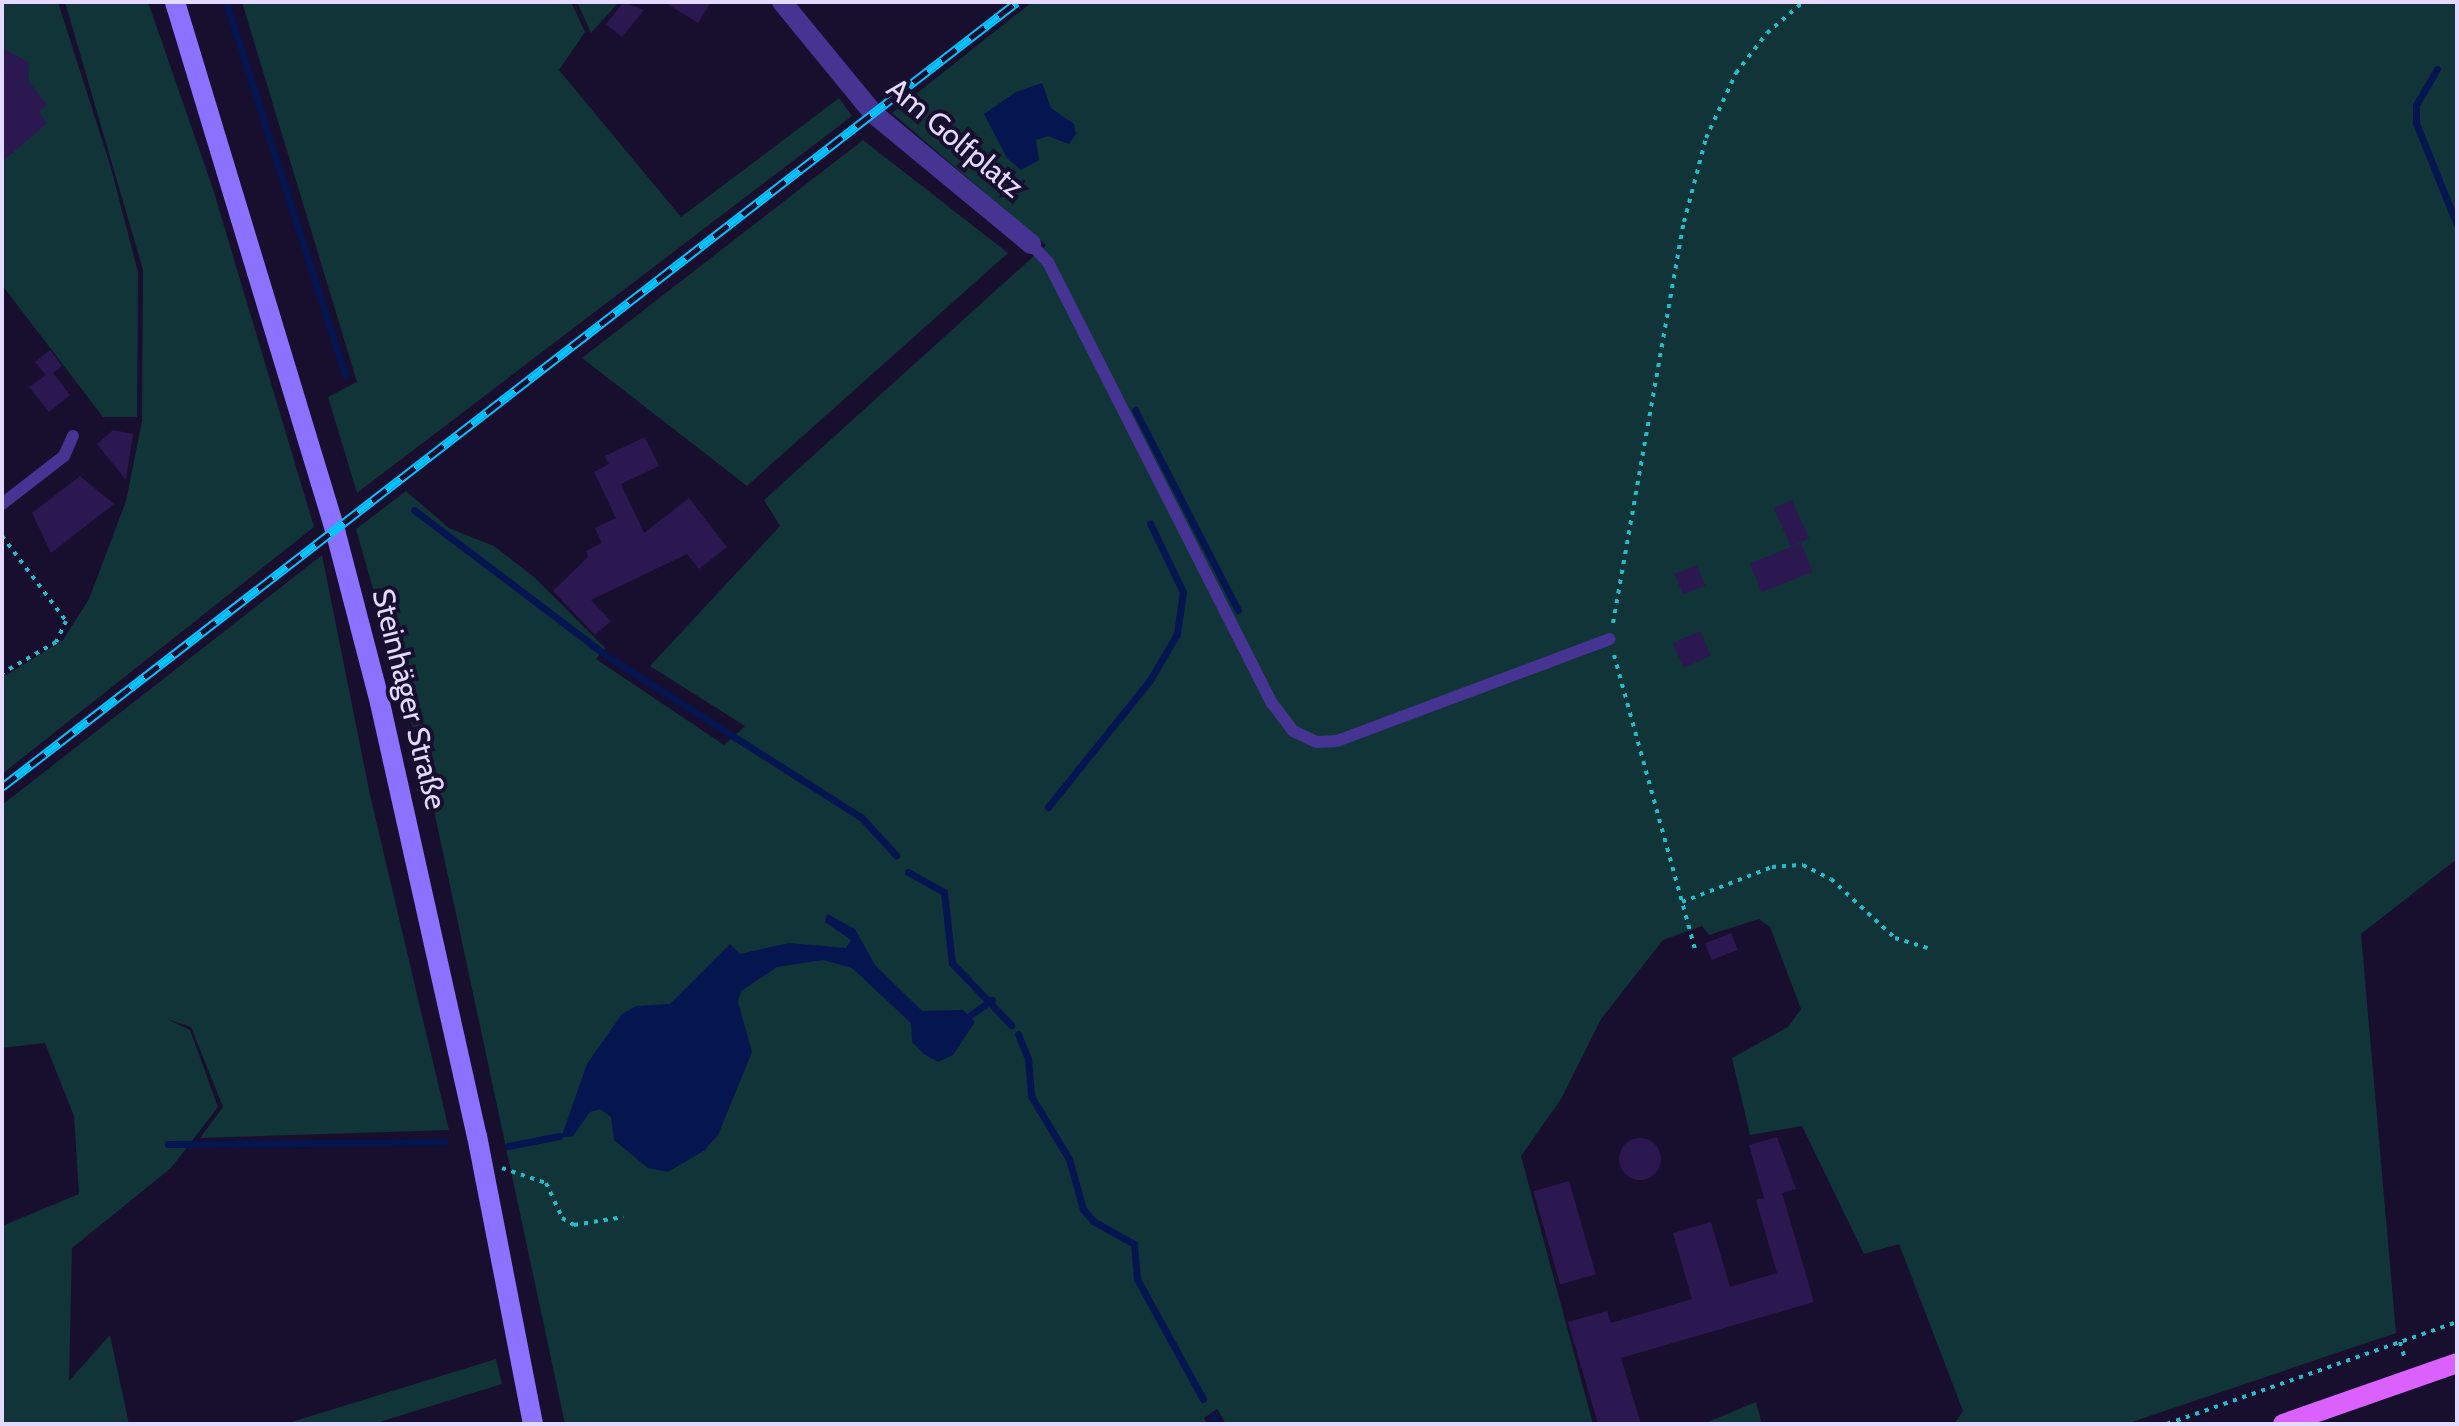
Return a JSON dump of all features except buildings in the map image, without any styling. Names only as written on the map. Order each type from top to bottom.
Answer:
[{"type":"main road","name":"Steinhäger Straße","points":[[175,2],[335,530],[427,903],[533,1424]]},
{"type":"main road","points":[[2283,1424],[2457,1363]]},
{"type":"street","name":"Am Golfplatz","points":[[782,2],[874,114],[1031,244]]},
{"type":"lane","points":[[1031,244],[1048,262],[1272,703],[1293,731],[1317,742],[1337,741],[1610,639]]},
{"type":"lane","points":[[2,504],[64,456],[73,436]]},
{"type":"path","points":[[1695,950],[1610,639],[1684,222],[1706,138],[1736,73],[1767,33],[1803,2]]},
{"type":"path","points":[[2,536],[66,621],[56,642],[2,673]]},
{"type":"path","points":[[1682,902],[1772,867],[1803,865],[1831,879],[1895,938],[1931,949]]},
{"type":"path","points":[[484,1173],[504,1168],[534,1175],[553,1191],[562,1218],[574,1225],[623,1217]]},
{"type":"path","points":[[2167,1424],[2457,1322]]},
{"type":"green space","points":[[2,2],[58,2],[111,168],[138,272],[137,417],[103,417],[2,285]]},
{"type":"green space","points":[[65,2],[148,2],[213,189],[314,527],[2,774],[2,678],[63,640],[89,599],[126,501],[142,421],[143,270]]},
{"type":"green space","points":[[242,2],[571,2],[585,32],[559,70],[681,217],[839,98],[852,116],[357,493],[328,397],[357,382]]},
{"type":"green space","points":[[577,2],[619,2],[591,33]]},
{"type":"green space","points":[[1032,2],[2457,2],[2457,859],[2361,934],[2396,1333],[2126,1424],[1954,1424],[1963,1411],[1899,1244],[1864,1254],[1802,1126],[1750,1135],[1732,1058],[1788,1027],[1801,1009],[1770,927],[1759,919],[1709,935],[1702,926],[1663,940],[1601,1019],[1561,1099],[1521,1156],[1593,1424],[1226,1424],[1217,1409],[1204,1418],[1207,1424],[565,1424],[427,778],[356,529],[406,491],[449,528],[494,546],[535,578],[605,648],[596,659],[724,745],[745,726],[650,666],[780,526],[764,500],[1046,245],[892,113]]},
{"type":"green space","points":[[863,140],[1008,253],[747,486],[582,358]]},
{"type":"green space","points":[[322,555],[370,795],[449,1130],[200,1138],[223,1107],[191,1027],[167,1019],[190,1030],[218,1107],[171,1168],[72,1248],[69,1381],[110,1335],[129,1424],[2,1424],[2,1226],[79,1194],[74,1116],[45,1043],[2,1048],[2,805]]},
{"type":"green space","points":[[496,1359],[502,1384],[373,1424],[285,1424]]},
{"type":"green space","points":[[1756,1402],[1762,1424],[1703,1424]]},
{"type":"shaded area","points":[[1042,83],[1051,108],[1074,124],[1076,134],[1069,144],[1048,136],[1036,140],[1039,160],[1021,170],[1007,158],[984,114],[1016,92]]},
{"type":"shaded area","points":[[827,914],[855,929],[875,965],[922,1011],[963,1010],[975,1022],[953,1055],[938,1062],[924,1054],[912,1042],[911,1023],[852,968],[823,960],[777,967],[741,991],[738,1002],[752,1052],[718,1135],[705,1150],[668,1172],[648,1168],[614,1140],[611,1117],[600,1109],[590,1112],[573,1136],[561,1138],[587,1064],[622,1014],[636,1006],[670,1004],[730,944],[740,954],[789,943],[846,948],[851,940],[825,922]]},
{"type":"waterway","points":[[226,2],[345,376]]},
{"type":"waterway","points":[[2437,69],[2416,105],[2416,123],[2457,225]]},
{"type":"waterway","points":[[1135,410],[1238,610]]},
{"type":"waterway","points":[[414,510],[610,658],[861,817],[896,855]]},
{"type":"waterway","points":[[1048,807],[1150,680],[1177,634],[1183,592],[1150,523]]},
{"type":"waterway","points":[[908,872],[944,892],[952,963],[1011,1025]]},
{"type":"waterway","points":[[969,1016],[992,1000]]},
{"type":"waterway","points":[[1018,1034],[1028,1059],[1031,1096],[1069,1159],[1083,1209],[1093,1221],[1134,1244],[1137,1279],[1203,1399]]},
{"type":"waterway","points":[[508,1146],[559,1136]]},
{"type":"waterway","points":[[168,1144],[445,1142]]},
{"type":"waterway","points":[[1213,1416],[1218,1424]]},
{"type":"railway","points":[[2,787],[1017,2]]}]
